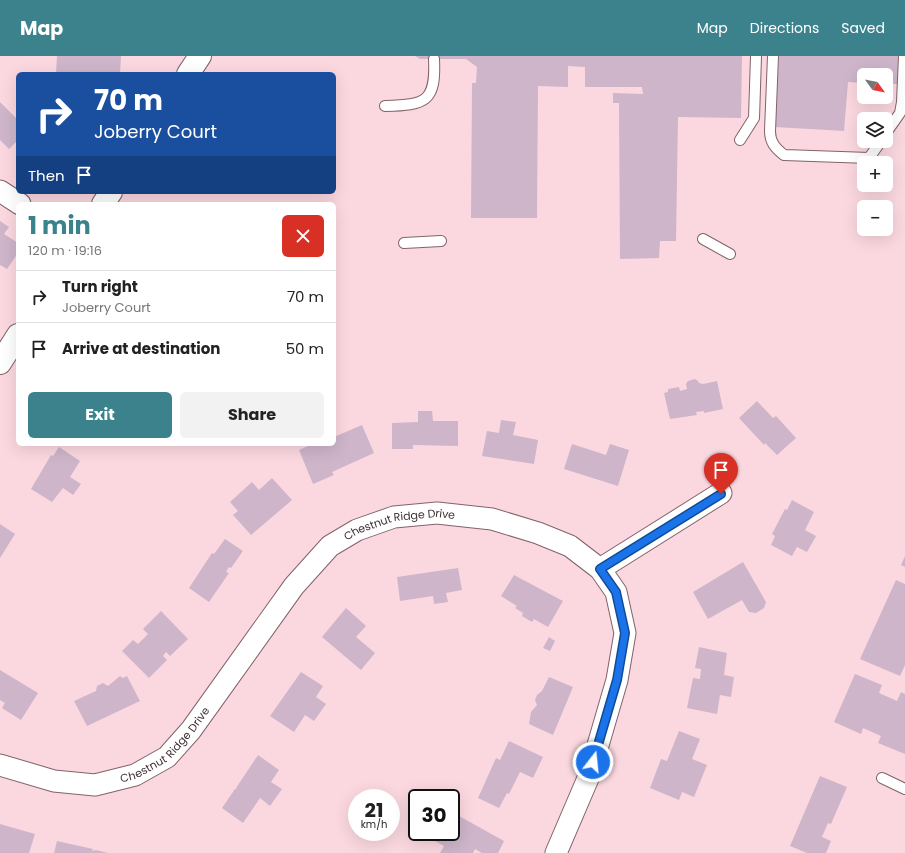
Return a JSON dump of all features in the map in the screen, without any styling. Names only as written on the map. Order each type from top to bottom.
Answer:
[{"type":"street","points":[[189,72],[200,56]]},
{"type":"street","points":[[0,191],[17,202]]},
{"type":"street","points":[[0,362],[16,338]]},
{"type":"street","points":[[600,569],[721,494]]},
{"type":"street","name":"Chestnut Ridge Drive","points":[[0,765],[54,781],[95,785],[135,775],[167,757],[191,730],[294,586],[330,546],[357,530],[394,517],[437,513],[492,520],[538,533],[570,546],[600,569],[616,592],[625,633],[617,680],[589,776],[556,853]]},
{"type":"lane","points":[[740,140],[754,118],[756,56]]},
{"type":"lane","points":[[773,56],[770,140],[777,150],[784,155],[869,158],[875,148]]},
{"type":"lane","points":[[893,123],[900,113],[902,102],[904,56]]},
{"type":"lane","points":[[384,106],[403,106],[420,102],[430,95],[435,80],[434,59]]},
{"type":"lane","points":[[703,239],[730,254]]},
{"type":"lane","points":[[404,243],[441,241]]},
{"type":"lane","points":[[882,778],[905,789]]},
{"type":"building","points":[[57,56],[121,56],[120,72],[56,72]]},
{"type":"building","points":[[415,56],[742,56],[741,118],[678,117],[676,241],[660,241],[659,258],[620,259],[619,103],[613,103],[613,93],[643,94],[642,87],[585,87],[585,67],[568,66],[568,87],[538,86],[537,218],[471,218],[472,83],[476,83],[477,67],[466,59],[420,59]]},
{"type":"building","points":[[779,56],[899,56],[897,84],[893,84],[893,68],[857,68],[857,83],[848,82],[844,131],[775,127]]},
{"type":"building","points":[[0,102],[16,118],[16,142],[9,149],[0,140]]},
{"type":"building","points":[[0,221],[9,227],[4,234],[16,242],[16,256],[7,269],[0,265]]},
{"type":"building","points":[[695,379],[699,383],[703,384],[717,381],[723,409],[704,413],[704,411],[696,412],[697,415],[670,419],[664,393],[668,392],[668,389],[679,387],[680,391],[687,389],[686,384],[688,381]]},
{"type":"building","points":[[757,401],[773,418],[776,416],[796,438],[777,455],[765,443],[764,445],[739,418]]},
{"type":"building","points":[[418,411],[432,411],[433,421],[458,421],[458,446],[413,445],[413,449],[392,449],[392,423],[418,422]]},
{"type":"building","points":[[501,420],[516,422],[513,435],[538,440],[534,464],[482,456],[487,431],[499,433]]},
{"type":"building","points":[[362,425],[374,453],[332,472],[334,475],[313,484],[299,450],[308,446],[336,446],[336,436]]},
{"type":"building","points":[[572,444],[606,455],[610,444],[629,450],[618,486],[564,469]]},
{"type":"building","points":[[59,447],[80,461],[70,477],[81,484],[73,495],[63,488],[52,502],[31,489],[51,455],[53,456]]},
{"type":"building","points":[[272,478],[292,500],[251,535],[233,515],[238,511],[230,502],[252,482],[259,490]]},
{"type":"building","points":[[792,500],[814,512],[805,530],[816,536],[807,552],[797,547],[792,556],[771,545],[775,536],[772,534],[785,509],[787,510]]},
{"type":"building","points":[[0,524],[15,534],[0,558]]},
{"type":"building","points":[[225,539],[243,551],[231,568],[229,567],[226,572],[229,573],[209,602],[189,588],[212,553],[214,554]]},
{"type":"building","points":[[905,556],[905,567],[901,565]]},
{"type":"building","points":[[743,562],[766,602],[764,608],[756,613],[749,612],[742,600],[708,619],[693,592]]},
{"type":"building","points":[[458,568],[462,590],[446,593],[448,602],[434,604],[433,596],[400,601],[397,577]]},
{"type":"building","points":[[514,575],[563,601],[548,627],[534,619],[532,622],[522,616],[523,613],[515,608],[517,606],[501,596]]},
{"type":"building","points":[[896,580],[905,584],[905,665],[900,676],[860,659]]},
{"type":"building","points":[[346,608],[366,626],[356,637],[375,653],[361,670],[322,637]]},
{"type":"building","points":[[161,611],[188,639],[170,656],[166,652],[163,656],[167,660],[149,678],[122,651],[133,640],[138,644],[148,634],[143,629]]},
{"type":"building","points":[[549,637],[555,641],[550,651],[543,648]]},
{"type":"building","points":[[699,647],[727,653],[724,675],[734,677],[731,697],[720,695],[717,714],[687,708],[693,678],[700,679],[701,669],[695,668]]},
{"type":"building","points":[[0,670],[38,693],[21,720],[2,708],[5,703],[0,700]]},
{"type":"building","points":[[301,672],[323,686],[316,697],[326,704],[314,721],[305,715],[294,732],[270,716]]},
{"type":"building","points":[[855,674],[882,685],[879,693],[897,701],[901,692],[905,694],[905,754],[878,743],[881,736],[863,728],[861,734],[834,722]]},
{"type":"building","points":[[120,676],[123,678],[127,676],[140,701],[87,726],[74,701],[96,691],[97,686],[103,683],[108,686]]},
{"type":"building","points":[[549,677],[573,687],[553,735],[529,724],[531,712],[537,705],[535,700],[537,695],[542,691]]},
{"type":"building","points":[[679,731],[700,739],[692,759],[707,765],[694,797],[682,792],[679,800],[650,788],[661,759],[667,761]]},
{"type":"building","points":[[509,741],[543,757],[533,778],[520,772],[509,794],[507,793],[499,808],[478,798],[496,758],[500,760]]},
{"type":"building","points":[[258,755],[279,770],[271,782],[282,789],[270,806],[260,798],[243,823],[222,808],[235,789],[237,789],[236,788]]},
{"type":"building","points":[[820,776],[847,787],[831,824],[828,823],[822,837],[831,841],[826,853],[807,853],[790,846]]},
{"type":"building","points":[[460,817],[504,841],[498,853],[482,853],[475,849],[473,853],[440,853],[444,846],[435,841],[460,841]]},
{"type":"building","points":[[0,824],[35,834],[29,853],[0,853]]},
{"type":"building","points":[[57,841],[93,849],[92,851],[96,850],[108,853],[54,853]]},
{"type":"route","points":[[593,762],[617,680],[625,633],[616,592],[600,569],[721,494]]}]
